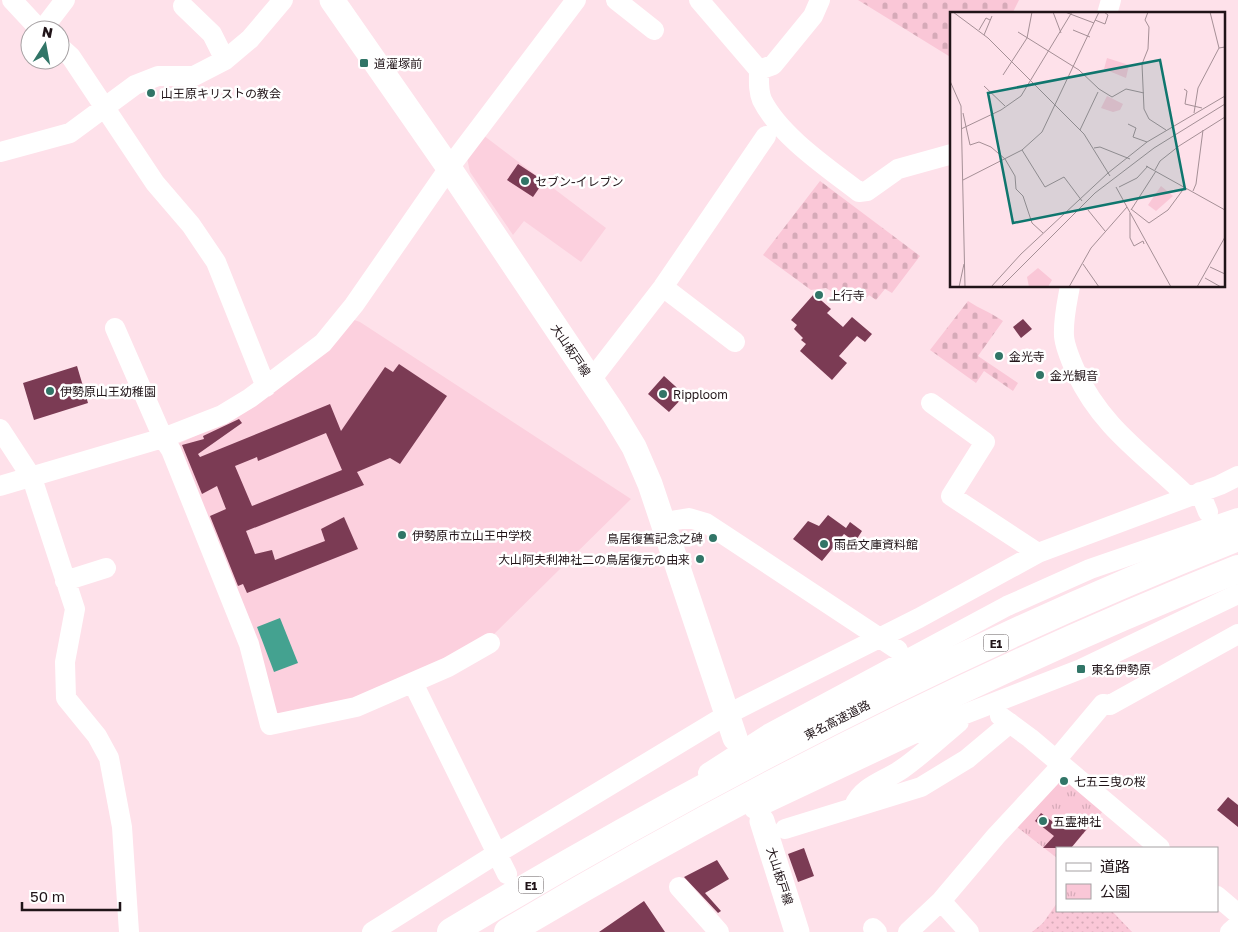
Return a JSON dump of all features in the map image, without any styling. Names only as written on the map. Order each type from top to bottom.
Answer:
[{"type":"highway","name":"東名高速道路","points":[[451,932],[726,768],[749,747],[995,643],[1238,537]]},
{"type":"highway","name":"E1","points":[[508,932],[615,870],[747,813],[773,792],[1003,672],[1238,569]]},
{"type":"main road","name":"大山板戸線","points":[[332,0],[449,168],[592,380],[634,447],[664,522],[728,714],[749,747]]},
{"type":"main road","name":"大山板戸線","points":[[747,813],[797,932]]},
{"type":"street","points":[[12,0],[31,20]]},
{"type":"street","points":[[49,20],[65,0]]},
{"type":"street","points":[[0,152],[70,132],[135,86],[158,76],[194,76],[226,60],[250,39],[283,0]]},
{"type":"street","points":[[0,486],[163,438],[222,414],[266,387],[323,342],[354,305],[449,168],[576,0]]},
{"type":"street","points":[[616,0],[654,30]]},
{"type":"street","points":[[699,0],[759,70],[758,87],[772,127],[859,192],[867,191],[898,168],[950,155]]},
{"type":"street","points":[[759,70],[773,65],[813,16],[820,0]]},
{"type":"street","points":[[183,6],[212,34],[226,60]]},
{"type":"street","points":[[70,56],[154,183],[192,225],[216,262],[266,387]]},
{"type":"street","points":[[592,380],[662,287],[772,127]]},
{"type":"street","points":[[662,287],[735,342]]},
{"type":"street","points":[[1070,288],[1066,305],[1064,338],[1071,361],[1087,396],[1111,427],[1193,494],[1208,512]]},
{"type":"street","points":[[115,328],[163,438],[171,450],[249,644],[270,725],[356,707],[413,683],[490,643]]},
{"type":"street","points":[[931,403],[985,442],[951,496],[1038,553]]},
{"type":"street","points":[[0,430],[32,478],[75,609],[65,662],[66,698],[97,736],[109,758],[122,827],[130,932]]},
{"type":"street","points":[[372,932],[496,854],[728,714],[919,618],[1038,553],[1238,476]]},
{"type":"street","points":[[664,522],[689,518],[706,523],[898,650]]},
{"type":"street","points":[[749,747],[878,674],[1061,580],[1238,518]]},
{"type":"street","points":[[66,581],[106,568]]},
{"type":"street","points":[[773,792],[974,709],[1081,669],[1238,594]]},
{"type":"street","points":[[908,932],[941,901],[1059,763],[1103,704],[1110,705],[1238,634]]},
{"type":"street","points":[[413,683],[507,874]]},
{"type":"street","points":[[854,806],[857,798],[901,770],[974,709]]},
{"type":"street","points":[[785,829],[854,806],[889,798],[921,787],[967,759],[1004,719],[1159,847]]},
{"type":"street","points":[[679,887],[719,932]]},
{"type":"street","points":[[1218,897],[1238,914]]},
{"type":"street","points":[[941,901],[969,932]]},
{"type":"street","points":[[1230,932],[1238,925]]},
{"type":"shaded area","points":[[483,135],[606,228],[581,262],[524,221],[513,235],[470,172],[467,158]]},
{"type":"shaded area","name":"伊勢原市立山王中学校","points":[[354,320],[360,322],[631,499],[488,640],[359,703],[277,719],[174,446],[210,429]]},
{"type":"shaded area","points":[[280,618],[298,663],[274,672],[257,627]]},
{"type":"green space","points":[[858,0],[1019,0],[1013,12],[950,12],[950,57]]},
{"type":"green space","points":[[820,181],[920,256],[892,293],[885,289],[876,300],[869,295],[864,301],[852,293],[846,301],[826,288],[811,290],[763,255]]},
{"type":"green space","points":[[968,301],[1003,321],[978,356],[1018,383],[1013,391],[984,371],[976,383],[930,350]]},
{"type":"green space","points":[[1058,775],[1104,810],[1072,847],[1056,847],[1056,857],[1013,824]]},
{"type":"green space","points":[[1056,904],[1056,912],[1113,912],[1132,932],[1032,932],[1043,923]]},
{"type":"building","name":"セブン-イレブン","points":[[518,164],[544,181],[533,197],[507,180]]},
{"type":"building","points":[[814,294],[831,309],[827,313],[843,327],[852,317],[872,334],[865,342],[857,336],[839,356],[847,363],[832,380],[800,351],[806,344],[794,329],[797,325],[791,320]]},
{"type":"building","points":[[1023,319],[1032,329],[1021,338],[1013,327]]},
{"type":"building","points":[[399,364],[447,396],[400,464],[390,458],[357,472],[364,485],[246,531],[255,554],[272,550],[275,560],[325,541],[321,529],[344,517],[358,549],[247,593],[243,584],[238,586],[210,516],[226,509],[217,486],[202,494],[182,445],[204,439],[203,436],[239,419],[242,423],[198,454],[200,457],[330,404],[341,431],[385,367],[393,372]],"holes":[[[326,433],[342,470],[252,506],[235,466],[257,457],[258,461]]]},
{"type":"building","points":[[77,366],[88,403],[34,420],[23,383]]},
{"type":"building","points":[[664,376],[685,395],[669,412],[648,394]]},
{"type":"building","points":[[828,515],[846,528],[850,522],[862,531],[855,542],[844,534],[822,561],[793,539],[808,521],[819,526]]},
{"type":"building","points":[[1228,797],[1238,805],[1238,827],[1217,810]]},
{"type":"building","points":[[1041,813],[1061,828],[1070,817],[1086,830],[1072,847],[1043,848],[1054,836],[1035,821]]},
{"type":"building","points":[[804,848],[814,876],[798,882],[788,854]]},
{"type":"building","points":[[717,860],[729,879],[705,893],[721,911],[718,913],[684,877]]},
{"type":"building","points":[[644,901],[665,932],[599,932]]},
{"type":"place","name":"道灌塚前","points":[[364,63]]},
{"type":"place","name":"山王原キリストの教会","points":[[151,93]]},
{"type":"place","name":"セブン-イレブン","points":[[525,181]]},
{"type":"place","name":"上行寺","points":[[819,295]]},
{"type":"place","name":"金光寺","points":[[999,356]]},
{"type":"place","name":"金光観音","points":[[1040,375]]},
{"type":"place","name":"伊勢原山王幼稚園","points":[[50,391]]},
{"type":"place","name":"Ripploom","points":[[663,394]]},
{"type":"place","name":"伊勢原市立山王中学校","points":[[402,535]]},
{"type":"place","name":"鳥居復舊記念之碑","points":[[713,538]]},
{"type":"place","name":"雨岳文庫資料館","points":[[824,544]]},
{"type":"place","name":"大山阿夫利神社二の鳥居復元の由来","points":[[700,559]]},
{"type":"place","name":"東名伊勢原","points":[[1081,669]]},
{"type":"place","name":"七五三曳の桜","points":[[1064,781]]},
{"type":"place","name":"五霊神社","points":[[1043,821]]}]
